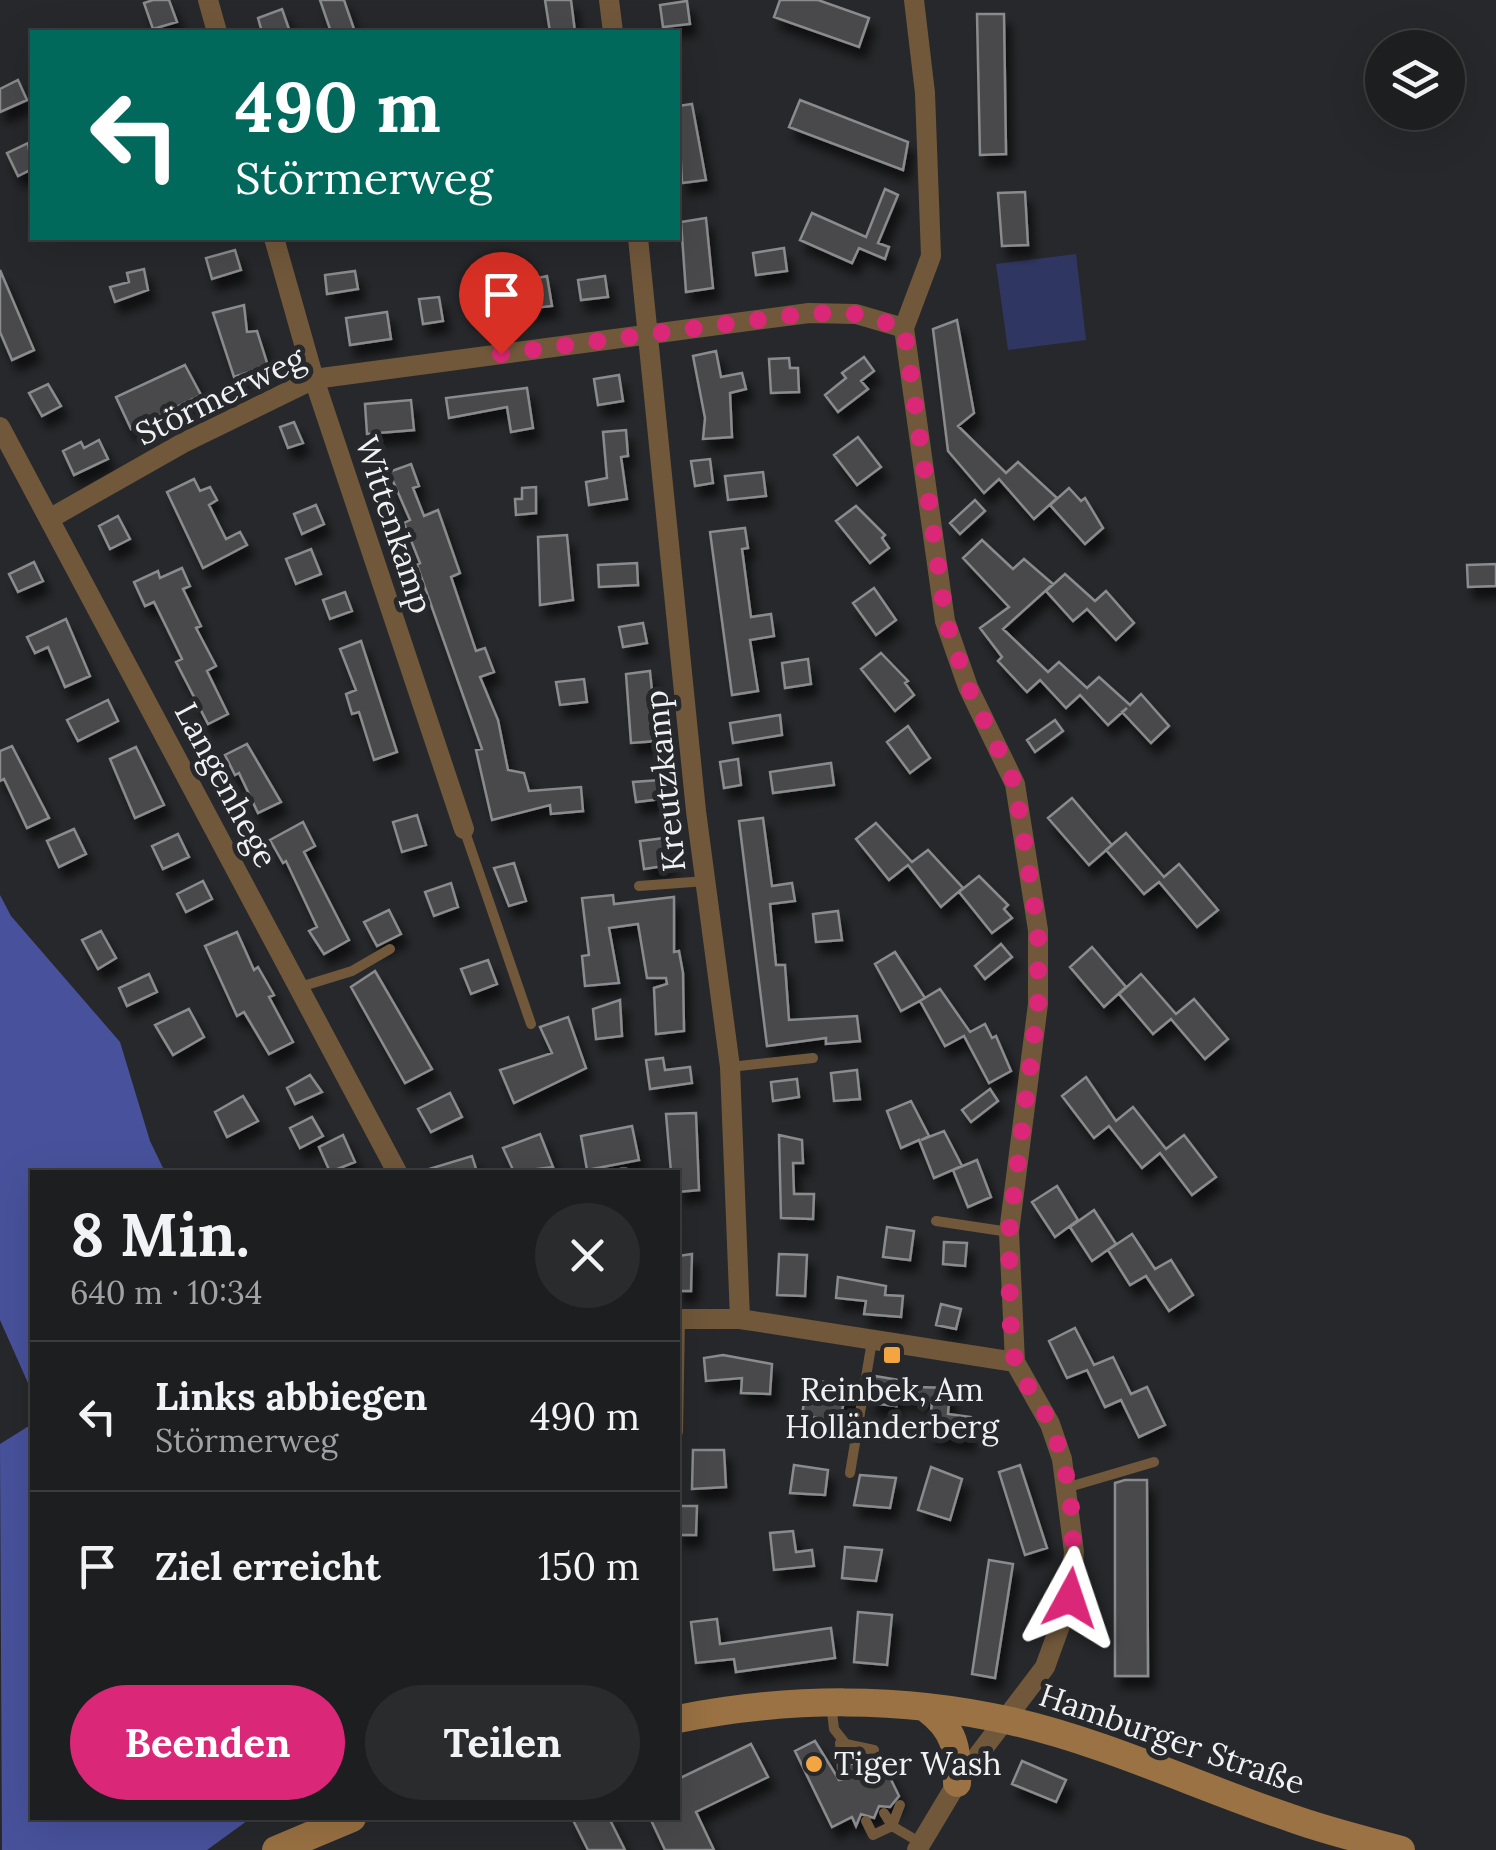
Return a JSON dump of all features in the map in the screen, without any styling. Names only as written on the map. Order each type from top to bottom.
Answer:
[{"type":"main road","name":"Hamburger Straße","points":[[680,1719],[746,1708],[831,1702],[927,1708],[1008,1720],[1073,1737],[1292,1819],[1402,1850]]},
{"type":"main road","points":[[927,1708],[948,1727],[955,1740],[958,1783]]},
{"type":"main road","points":[[276,1850],[347,1820]]},
{"type":"street","points":[[208,0],[216,30]]},
{"type":"street","points":[[608,0],[612,30]]},
{"type":"street","points":[[914,0],[925,93],[931,256],[904,328],[946,621],[968,687],[1015,784],[1038,930],[1038,1004],[1009,1232],[1015,1362],[1050,1424],[1069,1487],[1074,1552],[1070,1598],[1045,1668],[958,1783],[919,1846]]},
{"type":"street","name":"Wittenkamp","points":[[275,240],[314,379],[464,829]]},
{"type":"street","name":"Kreutzkamp","points":[[638,240],[706,881],[730,1067],[740,1319]]},
{"type":"street","name":"Störmerweg","points":[[49,519],[183,443],[314,379],[809,313],[856,314],[904,328]]},
{"type":"street","name":"Langenhege","points":[[0,427],[396,1170]]},
{"type":"street","points":[[680,1320],[740,1319],[1015,1362]]},
{"type":"lane","points":[[464,829],[532,1024]]},
{"type":"lane","points":[[639,886],[706,881]]},
{"type":"lane","points":[[300,986],[352,971],[390,949]]},
{"type":"lane","points":[[730,1067],[813,1058]]},
{"type":"lane","points":[[936,1221],[1009,1232]]},
{"type":"lane","points":[[850,1473],[872,1341]]},
{"type":"lane","points":[[1069,1487],[1154,1462]]},
{"type":"lane","points":[[831,1702],[842,1772]]},
{"type":"lane","points":[[840,1743],[874,1750]]},
{"type":"lane","points":[[840,1743],[857,1758]]},
{"type":"lane","points":[[866,1821],[873,1835],[892,1826],[900,1805]]},
{"type":"lane","points":[[884,1813],[892,1826],[919,1846]]},
{"type":"shaded area","points":[[1076,254],[1086,340],[1008,350],[996,264]]},
{"type":"shaded area","points":[[0,895],[11,916],[120,1042],[150,1141],[164,1170],[30,1170],[30,1388],[0,1320]]},
{"type":"shaded area","points":[[30,1425],[30,1820],[248,1820],[207,1850],[2,1850],[0,1444]]},
{"type":"building","points":[[169,0],[177,22],[153,29],[144,3]]},
{"type":"building","points":[[320,0],[344,0],[354,30],[330,30]]},
{"type":"building","points":[[545,0],[571,0],[575,30],[550,30]]},
{"type":"building","points":[[780,0],[818,0],[869,18],[859,47],[774,17]]},
{"type":"building","points":[[687,1],[690,24],[663,27],[660,5]]},
{"type":"building","points":[[282,9],[289,30],[261,30],[258,18]]},
{"type":"building","points":[[977,14],[1004,14],[1006,154],[980,155]]},
{"type":"building","points":[[18,80],[27,100],[0,112],[0,89]]},
{"type":"building","points":[[800,100],[908,142],[903,170],[789,127]]},
{"type":"building","points":[[692,104],[706,180],[682,183],[680,106]]},
{"type":"building","points":[[28,143],[30,170],[18,176],[7,153]]},
{"type":"building","points":[[885,189],[898,195],[878,243],[889,247],[885,259],[859,248],[852,263],[800,240],[812,213],[866,237]]},
{"type":"building","points":[[1025,192],[1028,245],[1002,246],[998,193]]},
{"type":"building","points":[[706,218],[713,288],[686,292],[681,222]]},
{"type":"building","points":[[784,248],[787,271],[756,275],[753,253]]},
{"type":"building","points":[[235,250],[241,270],[212,279],[206,258]]},
{"type":"building","points":[[144,269],[148,290],[115,302],[110,287],[129,282],[127,273]]},
{"type":"building","points":[[0,270],[34,350],[12,360],[0,332]]},
{"type":"building","points":[[355,271],[358,289],[327,294],[325,275]]},
{"type":"building","points":[[547,276],[552,306],[470,315],[467,294],[515,287],[515,283]]},
{"type":"building","points":[[605,276],[608,297],[581,300],[578,280]]},
{"type":"building","points":[[439,297],[443,321],[423,324],[419,299]]},
{"type":"building","points":[[244,305],[247,332],[257,331],[268,366],[234,377],[213,313]]},
{"type":"building","points":[[387,312],[391,339],[350,345],[346,318]]},
{"type":"building","points":[[957,320],[974,413],[958,426],[1006,473],[1018,462],[1057,498],[1034,519],[999,479],[984,493],[948,451],[933,329]]},
{"type":"building","points":[[716,351],[721,377],[742,373],[746,389],[730,393],[732,437],[703,439],[705,418],[693,356]]},
{"type":"building","points":[[864,357],[874,371],[861,381],[868,389],[838,412],[825,395],[846,378],[842,373]]},
{"type":"building","points":[[789,358],[790,368],[798,368],[799,392],[771,393],[769,359]]},
{"type":"building","points":[[185,365],[201,395],[131,429],[116,397]]},
{"type":"building","points":[[619,375],[623,401],[598,405],[594,379]]},
{"type":"building","points":[[48,384],[61,406],[42,416],[29,393]]},
{"type":"building","points":[[527,388],[533,428],[511,432],[507,407],[449,418],[446,398]]},
{"type":"building","points":[[411,400],[414,430],[367,434],[365,404]]},
{"type":"building","points":[[294,422],[303,443],[288,448],[280,427]]},
{"type":"building","points":[[626,430],[628,456],[621,457],[627,499],[589,505],[586,482],[607,478],[603,432]]},
{"type":"building","points":[[858,437],[881,467],[857,485],[834,455]]},
{"type":"building","points":[[99,440],[108,459],[74,475],[63,451],[81,442],[84,448]]},
{"type":"building","points":[[710,459],[713,483],[695,486],[691,461]]},
{"type":"building","points":[[411,464],[419,486],[413,488],[424,516],[438,510],[460,573],[451,577],[476,651],[485,648],[494,672],[480,677],[498,720],[508,770],[524,773],[529,791],[581,787],[583,811],[551,814],[550,805],[492,820],[476,750],[482,749],[417,565],[420,563],[404,523],[410,520],[389,472]]},
{"type":"building","points":[[763,472],[766,496],[728,500],[725,476]]},
{"type":"building","points":[[194,479],[200,491],[210,487],[217,500],[209,505],[226,539],[240,532],[247,545],[203,568],[167,492]]},
{"type":"building","points":[[536,487],[536,513],[516,515],[515,499],[522,499],[522,488]]},
{"type":"building","points":[[1069,488],[1081,501],[1085,498],[1103,528],[1085,544],[1050,505]]},
{"type":"building","points":[[975,500],[985,511],[960,534],[950,523]]},
{"type":"building","points":[[316,505],[324,524],[302,534],[294,514]]},
{"type":"building","points":[[856,506],[885,535],[882,538],[889,548],[870,563],[836,521]]},
{"type":"building","points":[[118,516],[130,539],[110,549],[99,526]]},
{"type":"building","points":[[745,528],[748,548],[742,549],[751,617],[771,614],[774,636],[750,640],[758,691],[732,695],[710,532]]},
{"type":"building","points":[[567,535],[573,600],[540,605],[538,537]]},
{"type":"building","points":[[982,540],[1013,569],[1024,559],[1053,584],[1003,629],[1048,672],[1059,662],[1087,688],[1099,677],[1130,705],[1141,694],[1169,726],[1151,743],[1122,712],[1108,725],[1080,695],[1066,708],[1040,680],[1027,692],[998,661],[1002,657],[980,628],[1009,607],[963,558]]},
{"type":"building","points":[[311,549],[321,574],[296,584],[286,559]]},
{"type":"building","points":[[34,562],[43,581],[18,592],[9,574]]},
{"type":"building","points":[[637,563],[638,585],[599,587],[598,565]]},
{"type":"building","points":[[1496,564],[1496,586],[1468,587],[1467,565]]},
{"type":"building","points":[[182,568],[190,586],[183,589],[201,626],[196,628],[216,666],[207,671],[228,714],[208,724],[176,662],[182,659],[154,602],[145,606],[134,582],[158,571],[160,578]]},
{"type":"building","points":[[1065,574],[1095,601],[1106,591],[1134,623],[1116,640],[1087,609],[1073,621],[1046,591]]},
{"type":"building","points":[[874,588],[896,620],[876,635],[853,603]]},
{"type":"building","points":[[345,592],[352,611],[330,619],[323,600]]},
{"type":"building","points":[[66,619],[90,676],[65,687],[48,647],[35,653],[27,637]]},
{"type":"building","points":[[643,623],[647,643],[623,647],[619,627]]},
{"type":"building","points":[[361,641],[397,752],[374,760],[359,712],[352,714],[346,694],[356,690],[340,649]]},
{"type":"building","points":[[881,653],[908,681],[905,683],[914,695],[895,711],[861,669]]},
{"type":"building","points":[[808,659],[811,684],[785,688],[782,663]]},
{"type":"building","points":[[650,671],[657,741],[631,743],[626,674]]},
{"type":"building","points":[[584,679],[587,702],[560,705],[556,682]]},
{"type":"building","points":[[108,700],[118,721],[78,741],[67,720]]},
{"type":"building","points":[[780,715],[782,735],[733,743],[730,723]]},
{"type":"building","points":[[1055,720],[1063,731],[1035,752],[1027,740]]},
{"type":"building","points":[[908,726],[930,758],[910,773],[887,742]]},
{"type":"building","points":[[247,744],[281,802],[258,813],[239,773],[235,775],[225,755]]},
{"type":"building","points":[[12,746],[49,818],[27,828],[4,779],[0,781],[0,751]]},
{"type":"building","points":[[136,747],[164,805],[135,818],[110,759]]},
{"type":"building","points":[[738,759],[741,785],[724,788],[720,762]]},
{"type":"building","points":[[831,763],[834,785],[773,793],[770,772]]},
{"type":"building","points":[[660,780],[662,799],[636,802],[633,782]]},
{"type":"building","points":[[1072,798],[1112,845],[1089,865],[1048,818]]},
{"type":"building","points":[[417,815],[426,845],[402,852],[393,822]]},
{"type":"building","points":[[763,818],[772,886],[792,883],[795,901],[770,904],[776,965],[785,965],[789,1020],[857,1016],[860,1041],[826,1044],[826,1038],[767,1046],[739,821]]},
{"type":"building","points":[[303,822],[315,846],[304,852],[349,940],[324,954],[309,931],[317,927],[286,861],[283,863],[270,840]]},
{"type":"building","points":[[876,823],[912,862],[928,850],[963,888],[941,907],[908,865],[889,880],[856,839]]},
{"type":"building","points":[[74,829],[86,854],[59,867],[47,841]]},
{"type":"building","points":[[1126,833],[1164,877],[1179,864],[1218,910],[1197,927],[1159,882],[1144,894],[1106,850]]},
{"type":"building","points":[[178,834],[189,857],[163,869],[152,846]]},
{"type":"building","points":[[665,838],[670,865],[644,869],[640,841]]},
{"type":"building","points":[[514,863],[526,901],[509,906],[494,868]]},
{"type":"building","points":[[979,876],[1008,905],[1004,909],[1012,918],[992,933],[959,892]]},
{"type":"building","points":[[203,881],[212,899],[186,912],[177,894]]},
{"type":"building","points":[[451,883],[458,907],[434,916],[425,892]]},
{"type":"building","points":[[613,895],[614,904],[674,897],[674,952],[679,951],[683,973],[684,1031],[656,1034],[654,988],[667,984],[666,978],[647,978],[638,924],[609,928],[619,983],[585,986],[582,956],[589,955],[582,898]]},
{"type":"building","points":[[389,910],[401,934],[377,946],[364,922]]},
{"type":"building","points":[[838,911],[842,940],[816,942],[813,914]]},
{"type":"building","points":[[101,931],[116,958],[98,969],[82,940]]},
{"type":"building","points":[[237,932],[254,970],[258,967],[274,995],[269,997],[293,1042],[269,1054],[244,1012],[237,1016],[205,946]]},
{"type":"building","points":[[1001,944],[1012,957],[985,979],[975,966]]},
{"type":"building","points":[[1092,947],[1126,987],[1104,1007],[1070,967]]},
{"type":"building","points":[[895,952],[925,998],[901,1011],[875,964]]},
{"type":"building","points":[[488,960],[497,984],[471,994],[461,969]]},
{"type":"building","points":[[375,971],[432,1069],[405,1083],[351,987]]},
{"type":"building","points":[[149,974],[157,992],[127,1006],[119,988]]},
{"type":"building","points":[[1141,974],[1176,1014],[1194,999],[1228,1039],[1205,1059],[1171,1019],[1153,1034],[1119,994]]},
{"type":"building","points":[[940,989],[970,1032],[985,1024],[992,1038],[996,1036],[1011,1071],[989,1083],[964,1036],[945,1046],[920,1001]]},
{"type":"building","points":[[620,1000],[622,1036],[596,1039],[593,1009]]},
{"type":"building","points":[[189,1009],[204,1037],[173,1055],[155,1025]]},
{"type":"building","points":[[568,1017],[586,1068],[514,1103],[500,1070],[552,1053],[540,1027]]},
{"type":"building","points":[[663,1058],[665,1070],[690,1067],[692,1083],[650,1089],[646,1060]]},
{"type":"building","points":[[857,1070],[860,1099],[834,1101],[831,1073]]},
{"type":"building","points":[[310,1075],[322,1092],[295,1104],[287,1088]]},
{"type":"building","points":[[1086,1077],[1116,1121],[1133,1107],[1166,1149],[1184,1135],[1216,1177],[1192,1195],[1160,1153],[1142,1168],[1109,1126],[1094,1138],[1062,1096]]},
{"type":"building","points":[[797,1079],[799,1097],[773,1101],[771,1082]]},
{"type":"building","points":[[990,1089],[998,1101],[971,1122],[962,1110]]},
{"type":"building","points":[[450,1093],[462,1117],[431,1132],[418,1109]]},
{"type":"building","points":[[243,1096],[258,1121],[227,1137],[215,1112]]},
{"type":"building","points":[[911,1101],[929,1136],[921,1140],[944,1131],[962,1166],[934,1178],[919,1140],[901,1148],[887,1111]]},
{"type":"building","points":[[696,1113],[699,1190],[680,1192],[680,1170],[671,1170],[666,1114]]},
{"type":"building","points":[[312,1117],[323,1136],[300,1148],[290,1128]]},
{"type":"building","points":[[632,1126],[639,1160],[587,1170],[581,1136]]},
{"type":"building","points":[[540,1134],[553,1167],[513,1170],[503,1148]]},
{"type":"building","points":[[343,1135],[355,1162],[329,1170],[319,1147]]},
{"type":"building","points":[[779,1135],[802,1140],[803,1163],[793,1163],[794,1194],[814,1194],[813,1219],[781,1218]]},
{"type":"building","points":[[472,1156],[476,1170],[429,1170]]},
{"type":"building","points":[[977,1160],[991,1197],[968,1207],[953,1170]]},
{"type":"building","points":[[1057,1186],[1078,1220],[1055,1237],[1032,1202]]},
{"type":"building","points":[[1094,1210],[1116,1244],[1092,1261],[1070,1227]]},
{"type":"building","points":[[887,1227],[914,1231],[910,1260],[883,1257]]},
{"type":"building","points":[[1132,1234],[1155,1269],[1171,1260],[1193,1295],[1169,1311],[1146,1276],[1130,1285],[1108,1250]]},
{"type":"building","points":[[944,1242],[967,1243],[965,1266],[943,1264]]},
{"type":"building","points":[[692,1254],[691,1291],[680,1291],[680,1256]]},
{"type":"building","points":[[779,1254],[807,1255],[805,1296],[777,1295]]},
{"type":"building","points":[[838,1277],[886,1286],[885,1295],[903,1296],[901,1317],[864,1314],[866,1301],[836,1298]]},
{"type":"building","points":[[941,1304],[961,1309],[956,1329],[936,1325]]},
{"type":"building","points":[[1075,1328],[1094,1365],[1113,1357],[1131,1394],[1147,1387],[1165,1425],[1139,1437],[1121,1400],[1105,1407],[1087,1370],[1067,1378],[1049,1341]]},
{"type":"building","points":[[723,1355],[772,1364],[770,1394],[741,1393],[742,1378],[706,1381],[704,1358]]},
{"type":"building","points":[[875,1376],[917,1383],[917,1387],[950,1388],[948,1414],[971,1417],[968,1439],[929,1434],[932,1401],[893,1395],[896,1406],[870,1403]]},
{"type":"building","points":[[807,1379],[855,1387],[853,1402],[844,1401],[840,1421],[802,1416]]},
{"type":"building","points":[[693,1450],[724,1450],[726,1487],[692,1489]]},
{"type":"building","points":[[794,1465],[828,1470],[825,1495],[790,1493]]},
{"type":"building","points":[[1020,1465],[1047,1548],[1025,1555],[999,1472]]},
{"type":"building","points":[[931,1467],[962,1479],[950,1520],[918,1510]]},
{"type":"building","points":[[860,1475],[896,1478],[890,1508],[854,1505]]},
{"type":"building","points":[[1147,1480],[1148,1676],[1115,1676],[1115,1483]]},
{"type":"building","points":[[680,1506],[697,1506],[696,1535],[680,1535]]},
{"type":"building","points":[[793,1531],[796,1552],[812,1550],[814,1566],[774,1570],[770,1533]]},
{"type":"building","points":[[845,1547],[882,1550],[876,1581],[842,1578]]},
{"type":"building","points":[[989,1560],[1013,1564],[995,1678],[972,1674]]},
{"type":"building","points":[[858,1612],[892,1615],[887,1665],[854,1662]]},
{"type":"building","points":[[717,1619],[720,1644],[831,1628],[835,1658],[736,1672],[734,1659],[696,1663],[691,1622]]},
{"type":"building","points":[[815,1741],[839,1780],[849,1777],[850,1763],[859,1766],[866,1757],[880,1757],[899,1796],[890,1807],[879,1806],[874,1818],[861,1814],[856,1826],[852,1817],[832,1827],[795,1751]]},
{"type":"building","points":[[751,1744],[768,1777],[696,1812],[714,1850],[665,1850],[651,1820],[680,1820],[680,1778]]},
{"type":"building","points":[[1022,1761],[1066,1780],[1056,1802],[1012,1784]]},
{"type":"building","points":[[573,1820],[610,1820],[625,1850],[588,1850]]},
{"type":"place","name":"Reinbek, Am Holländerberg","points":[[892,1355]]},
{"type":"place","name":"Tiger Wash","points":[[814,1764]]},
{"type":"route","points":[[501,354],[809,313],[856,314],[904,328],[920,463],[946,621],[968,687],[1015,784],[1038,930],[1038,1004],[1009,1232],[1010,1264],[1015,1362],[1050,1424],[1069,1487],[1074,1552],[1070,1598]]}]
